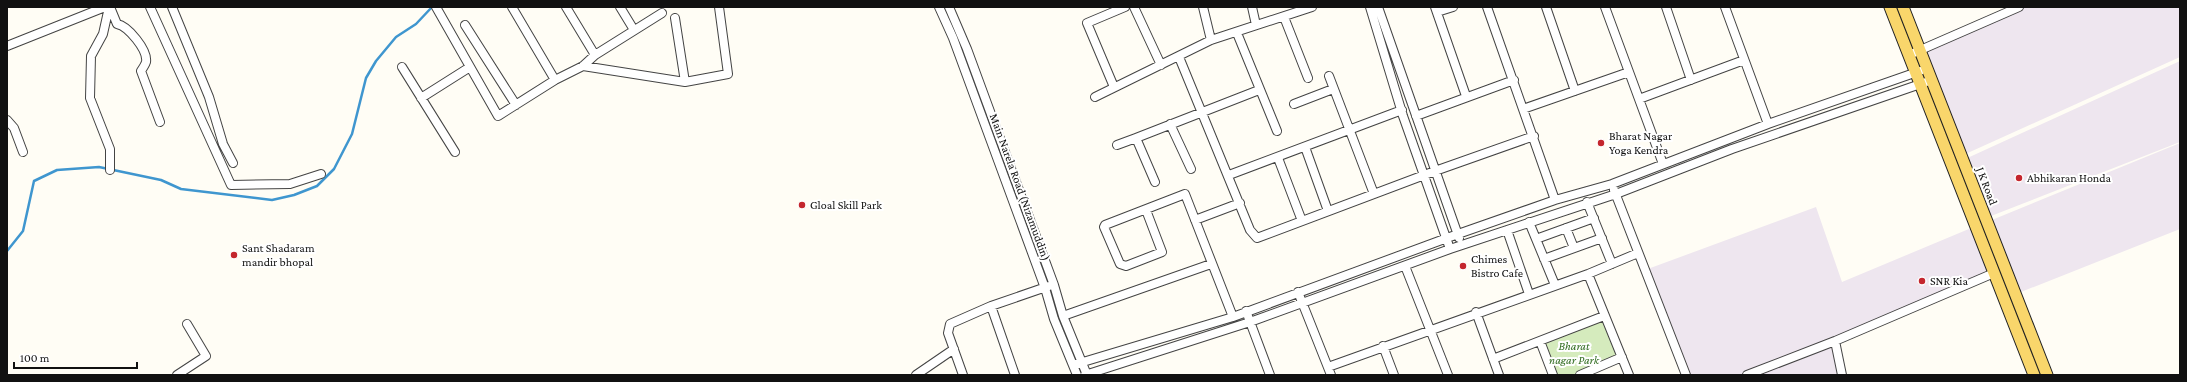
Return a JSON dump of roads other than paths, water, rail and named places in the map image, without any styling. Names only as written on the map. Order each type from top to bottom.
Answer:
[{"type":"main road","name":"J K Road","points":[[1890,7],[2034,375]]},
{"type":"main road","name":"J K Road","points":[[1903,7],[2047,375]]},
{"type":"main road","points":[[1992,269],[2002,260]]},
{"type":"street","points":[[7,46],[105,7]]},
{"type":"street","points":[[109,7],[117,24],[124,25],[144,51],[146,62],[142,71],[160,122]]},
{"type":"street","points":[[109,7],[102,34],[91,56],[90,98],[110,149],[110,170]]},
{"type":"street","points":[[150,7],[231,184],[290,184],[321,174]]},
{"type":"street","points":[[172,7],[209,97],[223,144],[233,163]]},
{"type":"street","points":[[512,7],[555,80]]},
{"type":"street","points":[[566,7],[595,55]]},
{"type":"street","points":[[620,7],[634,30]]},
{"type":"street","points":[[583,66],[685,82],[728,74],[719,7]]},
{"type":"street","name":"Main Narela Road (Nizamuddin)","points":[[939,7],[953,38],[1054,319],[1077,375]]},
{"type":"street","name":"Main Narela Road (Nizamuddin)","points":[[949,7],[967,49],[1054,285],[1063,316],[1086,375]]},
{"type":"street","points":[[1114,87],[1086,23],[1125,7]]},
{"type":"street","points":[[1134,7],[1161,65]]},
{"type":"street","points":[[1202,7],[1211,40]]},
{"type":"street","points":[[1252,7],[1256,25]]},
{"type":"street","points":[[1095,97],[1211,40],[1284,17],[1298,9],[1312,7]]},
{"type":"street","points":[[1370,7],[1423,176],[1445,239],[1450,249]]},
{"type":"street","points":[[1378,7],[1462,246]]},
{"type":"street","points":[[1453,7],[1436,10],[1466,96]]},
{"type":"street","points":[[1487,7],[1534,136],[1555,200]]},
{"type":"street","points":[[1546,7],[1576,91]]},
{"type":"street","points":[[1605,7],[1663,164]]},
{"type":"street","points":[[1666,7],[1691,80]]},
{"type":"street","points":[[1725,7],[1768,124]]},
{"type":"street","points":[[1909,55],[2019,7]]},
{"type":"street","points":[[437,9],[498,116],[555,80],[583,66],[595,55],[662,14]]},
{"type":"street","points":[[1284,17],[1308,78]]},
{"type":"street","points":[[675,18],[685,82]]},
{"type":"street","points":[[465,25],[516,105]]},
{"type":"street","points":[[1237,33],[1276,131]]},
{"type":"street","points":[[1179,57],[1229,175],[1250,230],[1257,238],[1435,171],[1534,136]]},
{"type":"street","points":[[1639,99],[1744,60]]},
{"type":"street","points":[[402,67],[455,152]]},
{"type":"street","points":[[421,98],[470,67]]},
{"type":"street","points":[[1073,365],[1233,317],[1458,234],[1555,200],[1612,184],[1768,124],[1927,69]]},
{"type":"street","points":[[1523,109],[1629,72]]},
{"type":"street","points":[[1329,76],[1374,194]]},
{"type":"street","points":[[1416,116],[1466,96],[1514,80]]},
{"type":"street","points":[[1086,375],[1303,304],[1450,249],[1588,202],[1616,194],[1732,149],[1932,80]]},
{"type":"street","points":[[1294,104],[1333,89]]},
{"type":"street","points":[[1117,145],[1259,90]]},
{"type":"street","points":[[1229,175],[1278,158],[1402,110]]},
{"type":"street","points":[[7,120],[14,128],[24,152]]},
{"type":"street","points":[[1170,124],[1191,169]]},
{"type":"street","points":[[1136,138],[1155,182]]},
{"type":"street","points":[[1304,147],[1328,211]]},
{"type":"street","points":[[1278,158],[1302,221]]},
{"type":"street","points":[[1612,184],[1686,375]]},
{"type":"street","points":[[1146,210],[1162,252],[1126,266],[1120,264],[1104,227],[1105,225],[1185,194],[1211,264],[1233,317]]},
{"type":"street","points":[[1588,202],[1612,264]]},
{"type":"street","points":[[1195,220],[1240,203]]},
{"type":"street","points":[[1536,238],[1594,218]]},
{"type":"street","points":[[1529,222],[1555,285]]},
{"type":"street","points":[[1566,228],[1574,248]]},
{"type":"street","points":[[1507,230],[1529,294]]},
{"type":"street","points":[[1544,259],[1602,238]]},
{"type":"street","points":[[1328,367],[1476,312],[1588,274],[1638,253]]},
{"type":"street","points":[[1063,316],[1211,264]]},
{"type":"street","points":[[1405,266],[1448,375]]},
{"type":"street","points":[[1747,375],[1835,341],[1992,269]]},
{"type":"street","points":[[1588,274],[1629,375]]},
{"type":"street","points":[[963,375],[948,333],[950,324],[991,306],[1054,285]]},
{"type":"street","points":[[1298,292],[1331,375]]},
{"type":"street","points":[[991,306],[1015,375]]},
{"type":"street","points":[[1246,311],[1270,375]]},
{"type":"street","points":[[1476,312],[1499,375]]},
{"type":"street","points":[[1493,359],[1604,316]]},
{"type":"street","points":[[178,375],[206,356],[187,324]]},
{"type":"street","points":[[1540,341],[1553,375]]},
{"type":"street","points":[[1835,341],[1842,375]]},
{"type":"street","points":[[1383,346],[1394,375]]},
{"type":"street","points":[[916,375],[954,349]]},
{"type":"street","points":[[1580,375],[1622,357]]},
{"type":"waterway","points":[[7,251],[23,231],[34,181],[57,170],[99,167],[161,180],[181,189],[272,200],[294,195],[317,186],[334,169],[352,134],[366,78],[376,61],[396,37],[416,24],[432,7]]},
{"type":"place","name":"Bharat Nagar Yoga Kendra","points":[[1601,143]]},
{"type":"place","name":"Abhikaran Honda","points":[[2019,178]]},
{"type":"place","name":"Gloal Skill Park","points":[[802,205]]},
{"type":"place","name":"Sant Shadaram mandir bhopal","points":[[234,255]]},
{"type":"place","name":"Chimes Bistro Cafe","points":[[1463,266]]},
{"type":"place","name":"SNR Kia","points":[[1922,281]]},
{"type":"park label","name":"Bharat nagar Park","points":[[1574,353]]}]
